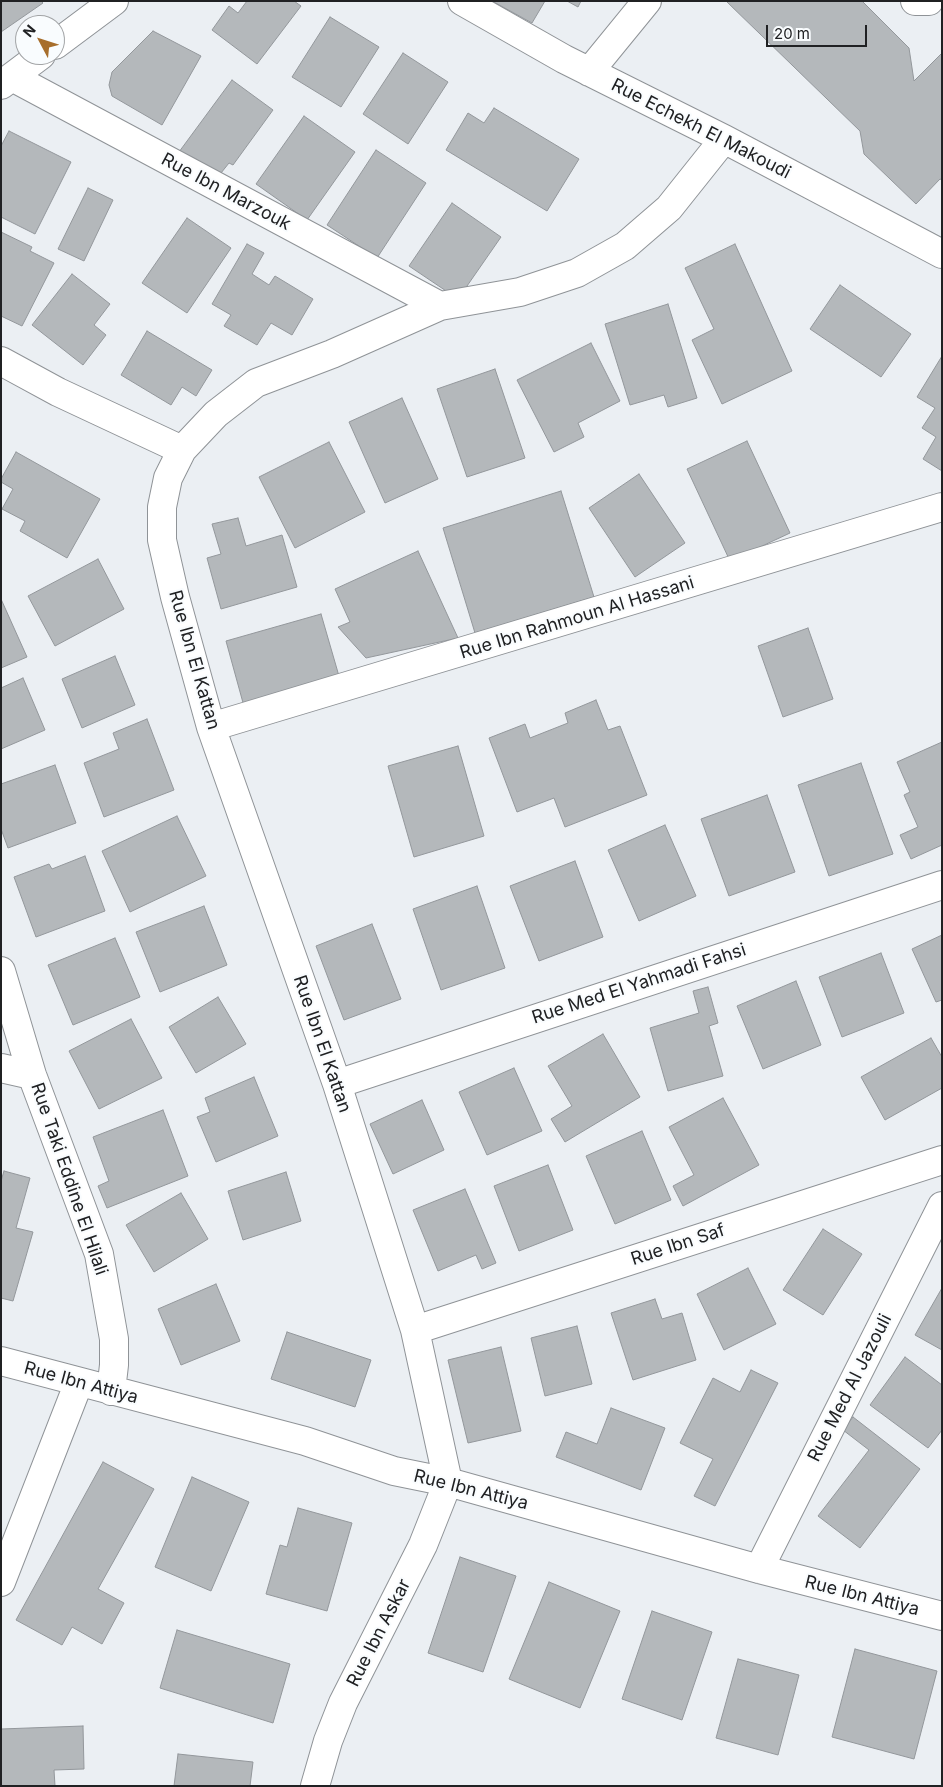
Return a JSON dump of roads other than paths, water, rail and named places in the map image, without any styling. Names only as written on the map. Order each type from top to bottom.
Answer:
[{"type":"street","points":[[65,38],[114,1]]},
{"type":"street","name":"Rue Echekh El Makoudi","points":[[462,1],[589,72],[724,139],[942,254]]},
{"type":"street","points":[[589,72],[647,1]]},
{"type":"street","points":[[915,1],[929,1]]},
{"type":"street","points":[[6,81],[28,65]]},
{"type":"street","name":"Rue Ibn Marzouk","points":[[6,81],[440,306]]},
{"type":"street","name":"Rue Ibn El Kattan","points":[[448,1482],[415,1330],[337,1084],[211,727],[175,597],[162,540],[162,508],[168,478],[182,450],[216,414],[256,384],[440,306],[520,292],[576,273],[625,246],[669,208],[724,139]]},
{"type":"street","points":[[1,361],[58,392],[182,450]]},
{"type":"street","name":"Rue Ibn Rahmoun Al Hassani","points":[[211,727],[942,507]]},
{"type":"street","name":"Rue Med El Yahmadi Fahsi","points":[[337,1084],[942,885]]},
{"type":"street","name":"Rue Taki Eddine El Hilali","points":[[1,971],[32,1075],[99,1254],[114,1339],[111,1391]]},
{"type":"street","points":[[1,1068],[32,1075]]},
{"type":"street","name":"Rue Ibn Saf","points":[[415,1330],[942,1160]]},
{"type":"street","name":"Rue Med Al Jazouli","points":[[759,1569],[942,1206]]},
{"type":"street","name":"Rue Ibn Attiya","points":[[1,1361],[305,1441],[394,1471],[448,1482],[759,1569],[942,1616]]},
{"type":"street","points":[[1,1582],[79,1382]]},
{"type":"street","name":"Rue Ibn Askar","points":[[315,1786],[328,1741],[343,1703],[423,1545],[448,1482]]}]
